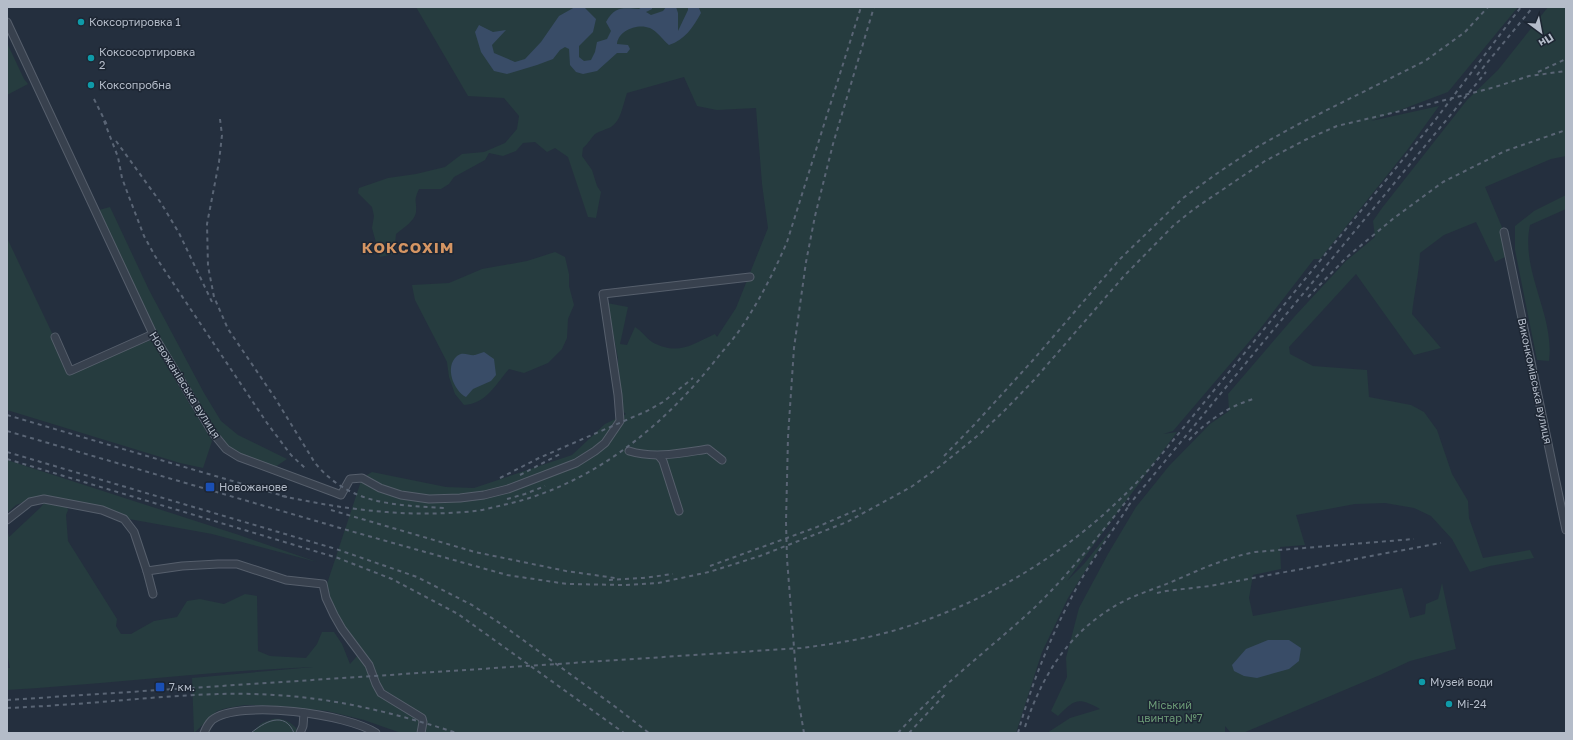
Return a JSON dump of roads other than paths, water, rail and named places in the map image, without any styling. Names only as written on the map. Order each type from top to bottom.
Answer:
[{"type":"street","name":"Новожанівська вулиця","points":[[7,22],[153,334],[212,432],[226,449],[239,456],[341,494],[350,479],[362,478],[380,488],[429,499],[460,498],[484,495],[508,489],[576,463],[605,443],[620,421],[618,395],[603,294],[750,277]]},
{"type":"street","name":"Виконкомівська вулиця","points":[[1504,232],[1566,530]]},
{"type":"street","points":[[55,337],[70,371],[153,334]]},
{"type":"street","points":[[629,451],[642,455],[659,456],[708,449],[722,460]]},
{"type":"street","points":[[659,456],[663,461],[679,511]]},
{"type":"street","points":[[7,520],[30,502],[44,499],[102,510],[124,519],[134,532],[154,594]]},
{"type":"street","points":[[147,572],[182,566],[236,564],[286,580],[323,584],[326,598],[334,615],[342,629],[369,665],[379,690],[386,696],[422,718],[421,733]]},
{"type":"street","points":[[204,733],[206,727],[212,720],[234,711],[249,710],[304,713],[339,718],[376,732]]},
{"type":"street","points":[[300,733],[303,726],[304,713]]},
{"type":"water","points":[[575,7],[584,7],[596,19],[593,32],[579,46],[579,57],[584,61],[591,60],[595,52],[597,42],[607,39],[611,31],[606,22],[613,13],[620,9],[652,7],[652,9],[646,12],[651,15],[663,11],[666,7],[676,7],[678,13],[678,31],[688,7],[699,8],[701,13],[692,28],[680,40],[669,45],[658,33],[650,28],[640,26],[625,31],[618,39],[617,44],[628,45],[630,49],[627,53],[617,53],[597,71],[583,74],[576,72],[570,65],[569,49],[565,47],[560,50],[553,59],[507,74],[494,71],[481,52],[475,32],[479,25],[493,32],[506,30],[492,45],[494,53],[515,62],[525,59],[541,42],[559,16]]},
{"type":"water","points":[[484,352],[494,359],[496,375],[491,381],[473,389],[466,397],[454,384],[451,372],[453,361],[457,356],[462,354],[475,355]]},
{"type":"water","points":[[1268,640],[1289,640],[1301,648],[1299,661],[1289,669],[1257,678],[1244,676],[1234,671],[1232,665],[1246,649]]},
{"type":"tram line","points":[[251,733],[262,725],[274,720],[285,722],[290,726],[294,733]]},
{"type":"railway","points":[[282,496],[354,509],[402,513],[426,514],[482,510],[535,496],[566,484],[623,450],[649,430],[697,383],[732,340],[751,313],[773,273],[787,242],[861,7]]},
{"type":"railway","points":[[804,733],[798,698],[787,559],[786,522],[788,437],[794,348],[806,262],[815,216],[833,144],[874,7]]},
{"type":"railway","points":[[944,456],[1034,359],[1120,259],[1183,198],[1257,147],[1295,126],[1425,61],[1465,32],[1488,7]]},
{"type":"railway","points":[[7,700],[801,648],[849,641],[896,630],[970,602],[1039,564],[1071,541],[1102,516],[1157,460],[1436,119],[1521,7]]},
{"type":"railway","points":[[1477,75],[1533,7]]},
{"type":"railway","points":[[1538,72],[1566,59]]},
{"type":"railway","points":[[7,431],[507,575],[567,584],[624,585],[658,583],[709,572],[760,556],[847,522],[911,487],[939,467],[981,433],[1005,410],[1034,380],[1124,276],[1174,225],[1194,209],[1265,161],[1305,140],[1337,126],[1430,104],[1495,87],[1529,76],[1566,71]]},
{"type":"railway","points":[[1128,506],[1486,72]]},
{"type":"railway","points":[[94,99],[107,125]]},
{"type":"railway","points":[[220,119],[222,135],[219,162],[207,224],[208,266],[214,297],[228,329],[275,398],[315,463],[329,477],[358,495],[374,500],[408,506],[445,508]]},
{"type":"railway","points":[[104,121],[118,157],[122,178],[129,197],[144,236],[155,256],[267,423],[291,455],[306,469]]},
{"type":"railway","points":[[1308,297],[1347,257],[1394,218],[1443,182],[1505,151],[1566,130]]},
{"type":"railway","points":[[116,141],[161,203],[179,233],[212,302]]},
{"type":"railway","points":[[500,478],[539,458],[647,411],[663,402],[693,378]]},
{"type":"railway","points":[[1189,440],[1211,420],[1227,410],[1253,399]]},
{"type":"railway","points":[[7,415],[287,497]]},
{"type":"railway","points":[[7,452],[336,549],[417,577],[472,605],[501,624],[649,733]]},
{"type":"railway","points":[[520,475],[562,453]]},
{"type":"railway","points":[[7,459],[338,558],[392,579],[458,614],[624,733]]},
{"type":"railway","points":[[507,499],[545,486]]},
{"type":"railway","points":[[898,733],[930,700],[1032,610],[1058,584],[1129,498]]},
{"type":"railway","points":[[1018,733],[1038,671],[1064,611],[1101,547],[1130,504]]},
{"type":"railway","points":[[710,566],[817,527],[861,508]]},
{"type":"railway","points":[[331,510],[475,552],[566,571],[615,578]]},
{"type":"railway","points":[[1025,727],[1041,688],[1062,654],[1089,624],[1124,601],[1211,565],[1255,552],[1414,539]]},
{"type":"railway","points":[[1157,593],[1210,586],[1441,543]]},
{"type":"railway","points":[[609,580],[673,574]]},
{"type":"railway","points":[[909,733],[946,693]]},
{"type":"railway","points":[[7,708],[196,695],[274,695],[344,703],[390,713],[457,733]]},
{"type":"place","name":"Коксортировка 1","points":[[81,22]]},
{"type":"place","name":"Коксосортировка 2","points":[[91,58]]},
{"type":"place","name":"Коксопробна","points":[[91,85]]},
{"type":"place","name":"Новожанове","points":[[210,487]]},
{"type":"place","name":"Музей води","points":[[1422,682]]},
{"type":"place","name":"7 км.","points":[[160,687]]},
{"type":"place","name":"Мі-24","points":[[1449,704]]},
{"type":"district","name":"КОКСОХІМ","points":[[408,248]]},
{"type":"park label","name":"Міський цвинтар №7","points":[[1170,711]]}]
